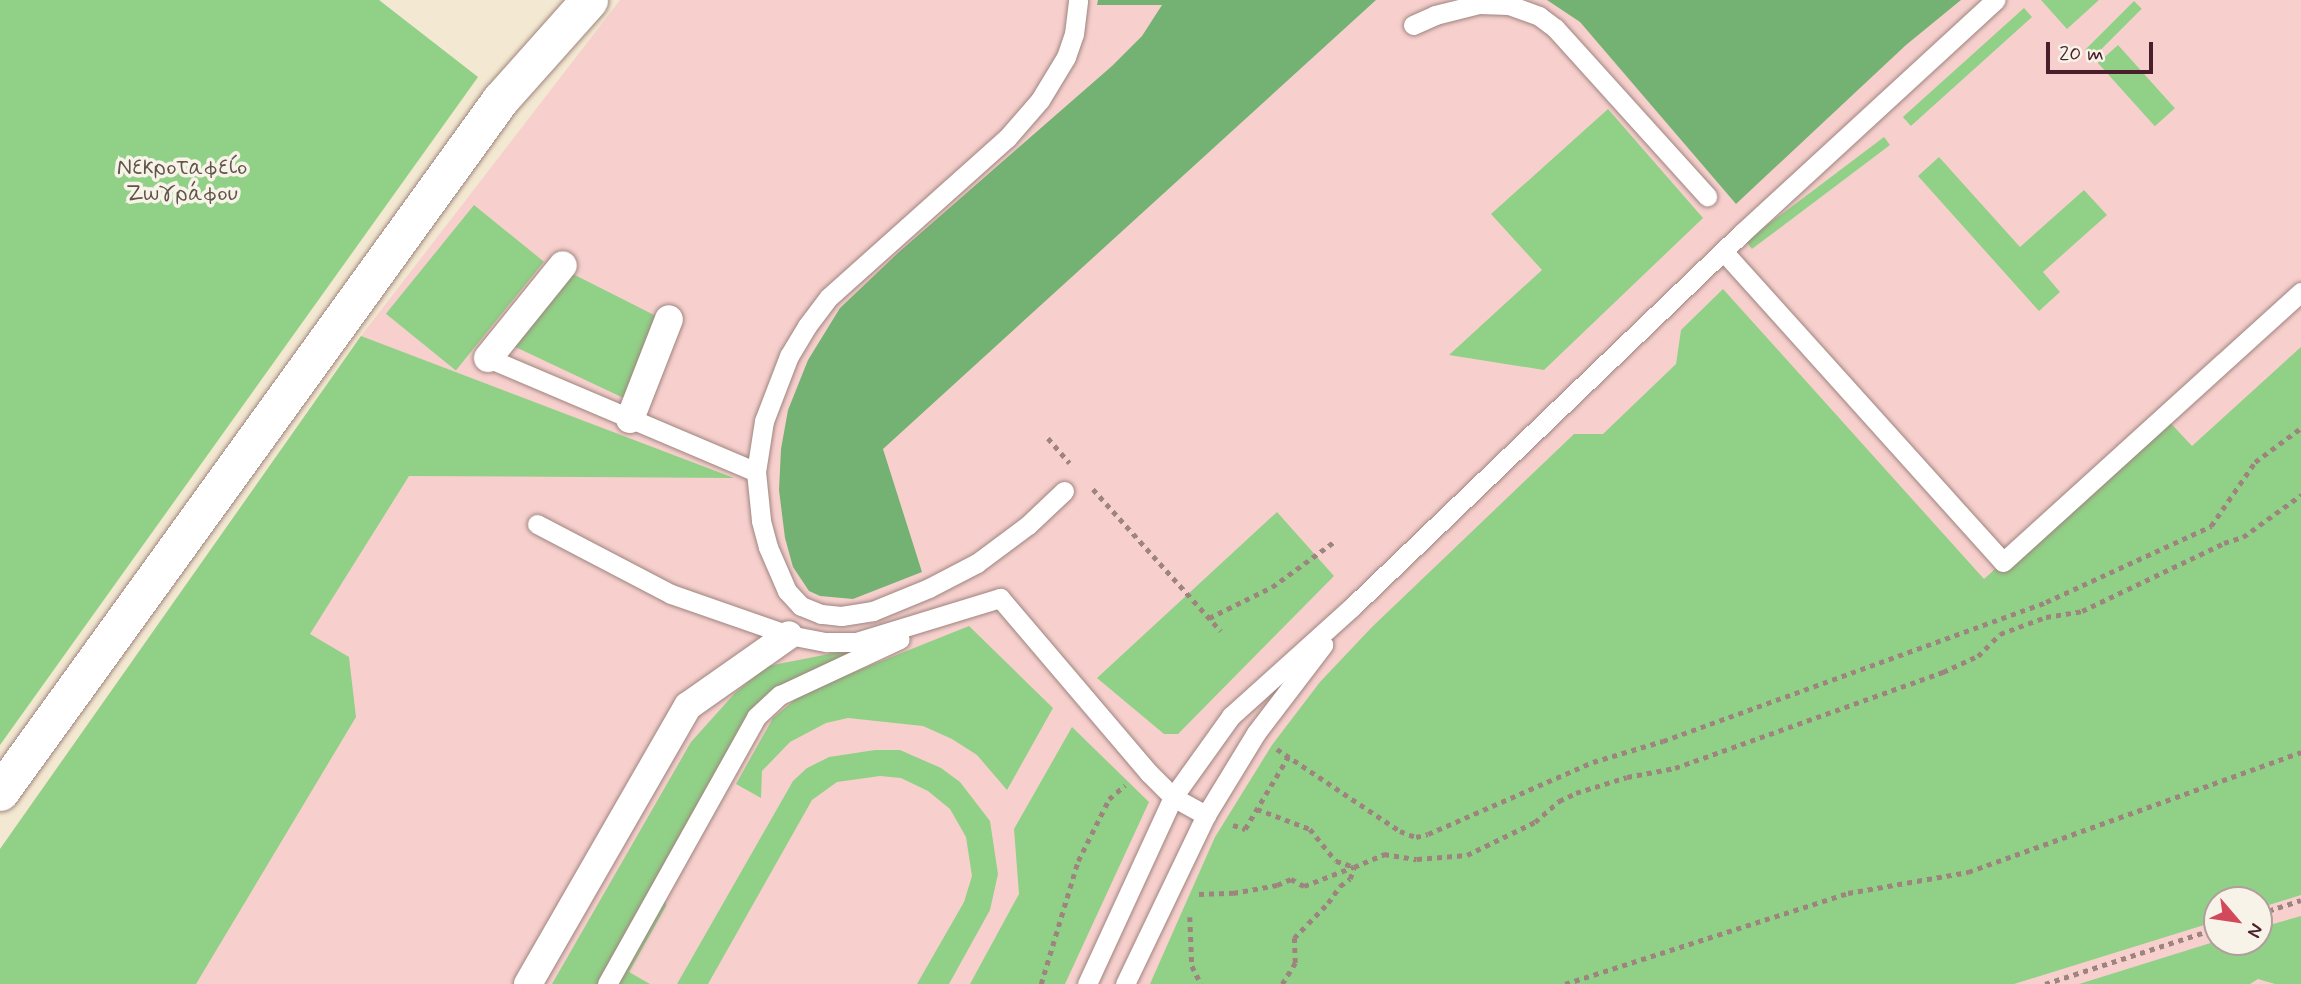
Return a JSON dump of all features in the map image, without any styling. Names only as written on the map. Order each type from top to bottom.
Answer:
[{"type":"street","points":[[0,792],[500,100],[589,0]]},
{"type":"street","points":[[488,358],[563,265]]},
{"type":"street","points":[[630,419],[669,319]]},
{"type":"street","points":[[528,984],[688,706],[789,635]]},
{"type":"lane","points":[[1064,491],[1028,525],[977,562],[929,588],[873,611],[841,615],[821,614],[801,606],[787,591],[768,547],[761,520],[756,472],[764,421],[789,356],[807,326],[829,297],[1007,138],[1041,100],[1066,57],[1074,34],[1078,0]]},
{"type":"lane","points":[[1087,984],[1173,797],[1231,716],[1351,608],[1723,251],[1995,0]]},
{"type":"lane","points":[[1413,25],[1435,15],[1479,4],[1509,5],[1539,16],[1555,28],[1707,196]]},
{"type":"lane","points":[[1723,251],[2003,562],[2301,292]]},
{"type":"lane","points":[[488,358],[756,472]]},
{"type":"lane","points":[[537,524],[671,594],[789,635],[826,642],[856,642],[1000,598],[1149,773],[1173,797],[1206,815]]},
{"type":"lane","points":[[607,984],[756,717],[780,695],[967,607]]},
{"type":"lane","points":[[1125,984],[1206,815],[1256,733],[1351,608]]},
{"type":"path","points":[[1206,815],[1245,829],[1288,757],[1400,831],[1416,837],[1428,834],[1593,762],[1663,741],[2046,602],[2211,526],[2255,462],[2301,428]]},
{"type":"path","points":[[1048,438],[1221,631]]},
{"type":"path","points":[[1064,491],[1082,477]]},
{"type":"path","points":[[1194,897],[1209,892],[1233,893],[1278,886],[1291,879],[1304,886],[1384,855],[1417,859],[1467,855],[1535,822],[1559,801],[1576,793],[1627,777],[1675,768],[1943,672],[1978,656],[2000,634],[2046,617],[2082,611],[2224,543],[2243,537],[2301,495]]},
{"type":"path","points":[[1209,618],[1272,587],[1335,541]]},
{"type":"path","points":[[1565,984],[1848,893],[1968,872],[2301,752]]},
{"type":"path","points":[[1257,809],[1310,829],[1336,861],[1354,867]]},
{"type":"path","points":[[1282,984],[1295,963],[1294,938],[1350,879],[1354,867]]},
{"type":"path","points":[[1175,880],[1194,897]]},
{"type":"path","points":[[1194,897],[1189,925],[1192,966],[1201,984]]},
{"type":"path","points":[[2273,909],[2301,900]]},
{"type":"path","points":[[2045,984],[2203,933]]},
{"type":"shaded area","points":[[620,0],[2301,0],[2301,984],[0,984],[0,849],[361,336]]},
{"type":"green space","name":"Νεκροταφείο Ζωγράφου","points":[[0,0],[379,0],[478,77],[0,745]]},
{"type":"green space","points":[[1098,0],[1376,0],[883,449],[922,572],[853,599],[820,596],[809,591],[793,567],[785,538],[779,490],[781,449],[788,410],[808,360],[840,308],[899,252],[1112,66],[1142,36],[1162,5],[1097,5]]},
{"type":"green space","points":[[1547,0],[1961,0],[1906,45],[1736,204],[1580,22]]},
{"type":"green space","points":[[2041,0],[2099,0],[2067,29]]},
{"type":"green space","points":[[2134,1],[2142,9],[2093,58],[2085,50]]},
{"type":"green space","points":[[2024,8],[2032,17],[1911,126],[1903,117]]},
{"type":"green space","points":[[2118,45],[2175,108],[2155,126],[2098,63]]},
{"type":"green space","points":[[1608,109],[1703,218],[1544,370],[1449,355],[1542,270],[1491,214]]},
{"type":"green space","points":[[1884,137],[1890,145],[1752,249],[1746,241]]},
{"type":"green space","points":[[1939,157],[2020,247],[2084,190],[2107,215],[2043,272],[2060,292],[2039,311],[1918,176]]},
{"type":"green space","points":[[474,205],[544,262],[456,370],[386,314]]},
{"type":"green space","points":[[565,270],[664,320],[632,402],[507,343]]},
{"type":"green space","points":[[1723,289],[1984,579],[2164,416],[2192,446],[2301,347],[2301,895],[2273,904],[2273,886],[2203,886],[2203,925],[2014,984],[1150,984],[1215,837],[1272,745],[1320,682],[1372,627],[1574,434],[1603,434],[1676,364],[1681,330]]},
{"type":"green space","points":[[361,336],[734,478],[409,476],[310,634],[349,657],[356,717],[196,984],[0,984],[0,849]]},
{"type":"green space","points":[[1277,512],[1334,576],[1178,734],[1164,734],[1097,678]]},
{"type":"green space","points":[[969,626],[1053,708],[1007,790],[977,755],[952,739],[923,726],[848,718],[826,723],[790,742],[762,771],[761,798],[736,784],[773,718],[804,692]]},
{"type":"green space","points":[[885,643],[787,683],[663,875],[666,906],[629,972],[650,984],[552,984],[691,742],[735,693],[768,666]]},
{"type":"green space","points":[[1072,727],[1149,802],[1065,984],[970,984],[1019,894],[1014,829]]},
{"type":"green space","points":[[875,750],[900,750],[941,768],[960,782],[990,821],[998,874],[990,910],[949,984],[917,984],[964,902],[972,876],[966,837],[950,809],[928,791],[901,778],[880,776],[837,782],[812,800],[708,984],[677,984],[793,781],[807,768],[829,757]]},
{"type":"green space","points":[[2301,916],[2301,984],[2275,984],[2258,979],[2250,984],[2079,984],[2203,945],[2203,956],[2273,956],[2273,924]]}]
